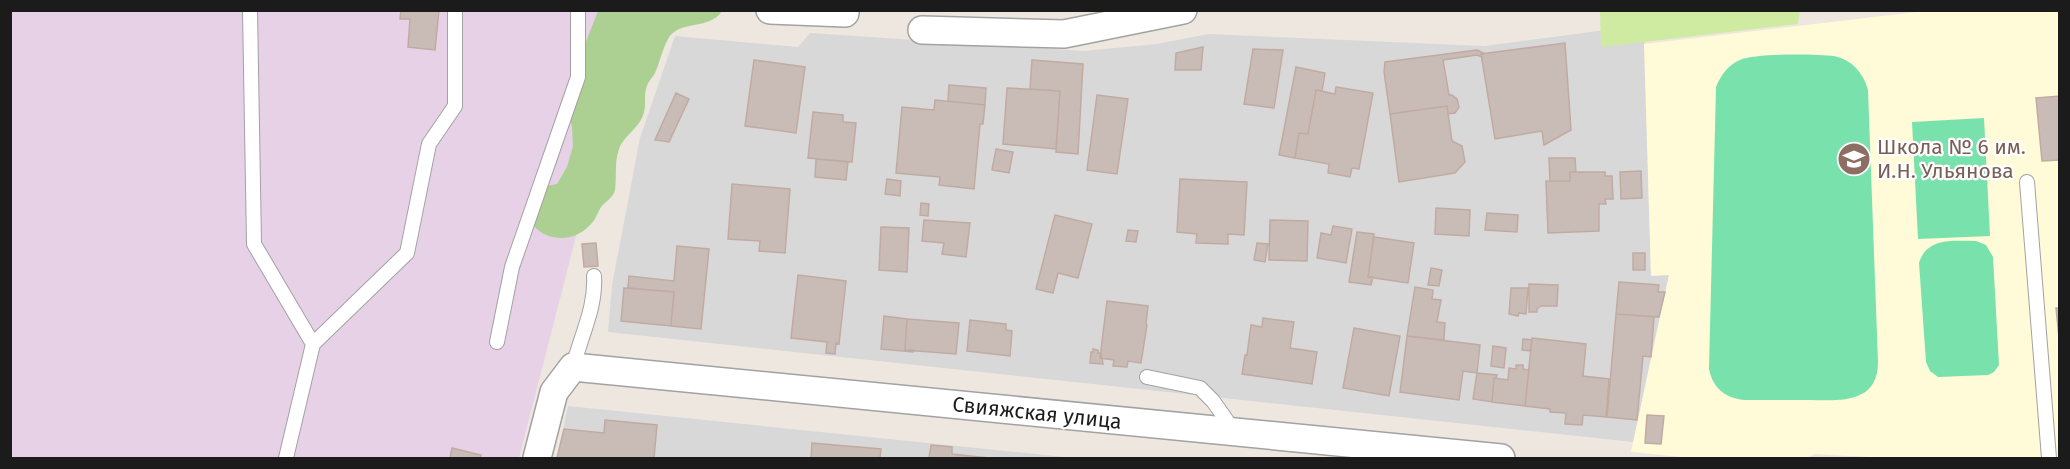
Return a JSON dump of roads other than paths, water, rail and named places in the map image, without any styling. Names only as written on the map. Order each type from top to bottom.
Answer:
[{"type":"street","points":[[770,10],[845,13],[845,10]]},
{"type":"street","points":[[922,30],[1064,34],[1183,10]]},
{"type":"street","points":[[537,459],[554,392],[573,367]]},
{"type":"street","name":"Свияжская улица","points":[[573,367],[1501,459]]},
{"type":"lane","points":[[250,10],[254,244],[313,344]]},
{"type":"lane","points":[[286,459],[313,344],[407,253],[429,144],[455,106],[455,10]]},
{"type":"lane","points":[[497,342],[512,267],[578,77],[578,10]]},
{"type":"lane","points":[[2027,182],[2049,459]]},
{"type":"lane","points":[[573,367],[580,339],[593,308],[596,293],[594,276]]},
{"type":"lane","points":[[1147,377],[1200,388],[1213,401],[1235,433]]},
{"type":"place","name":"Школа № 6 им. И.Н. Ульянова","points":[[1854,159]]}]
